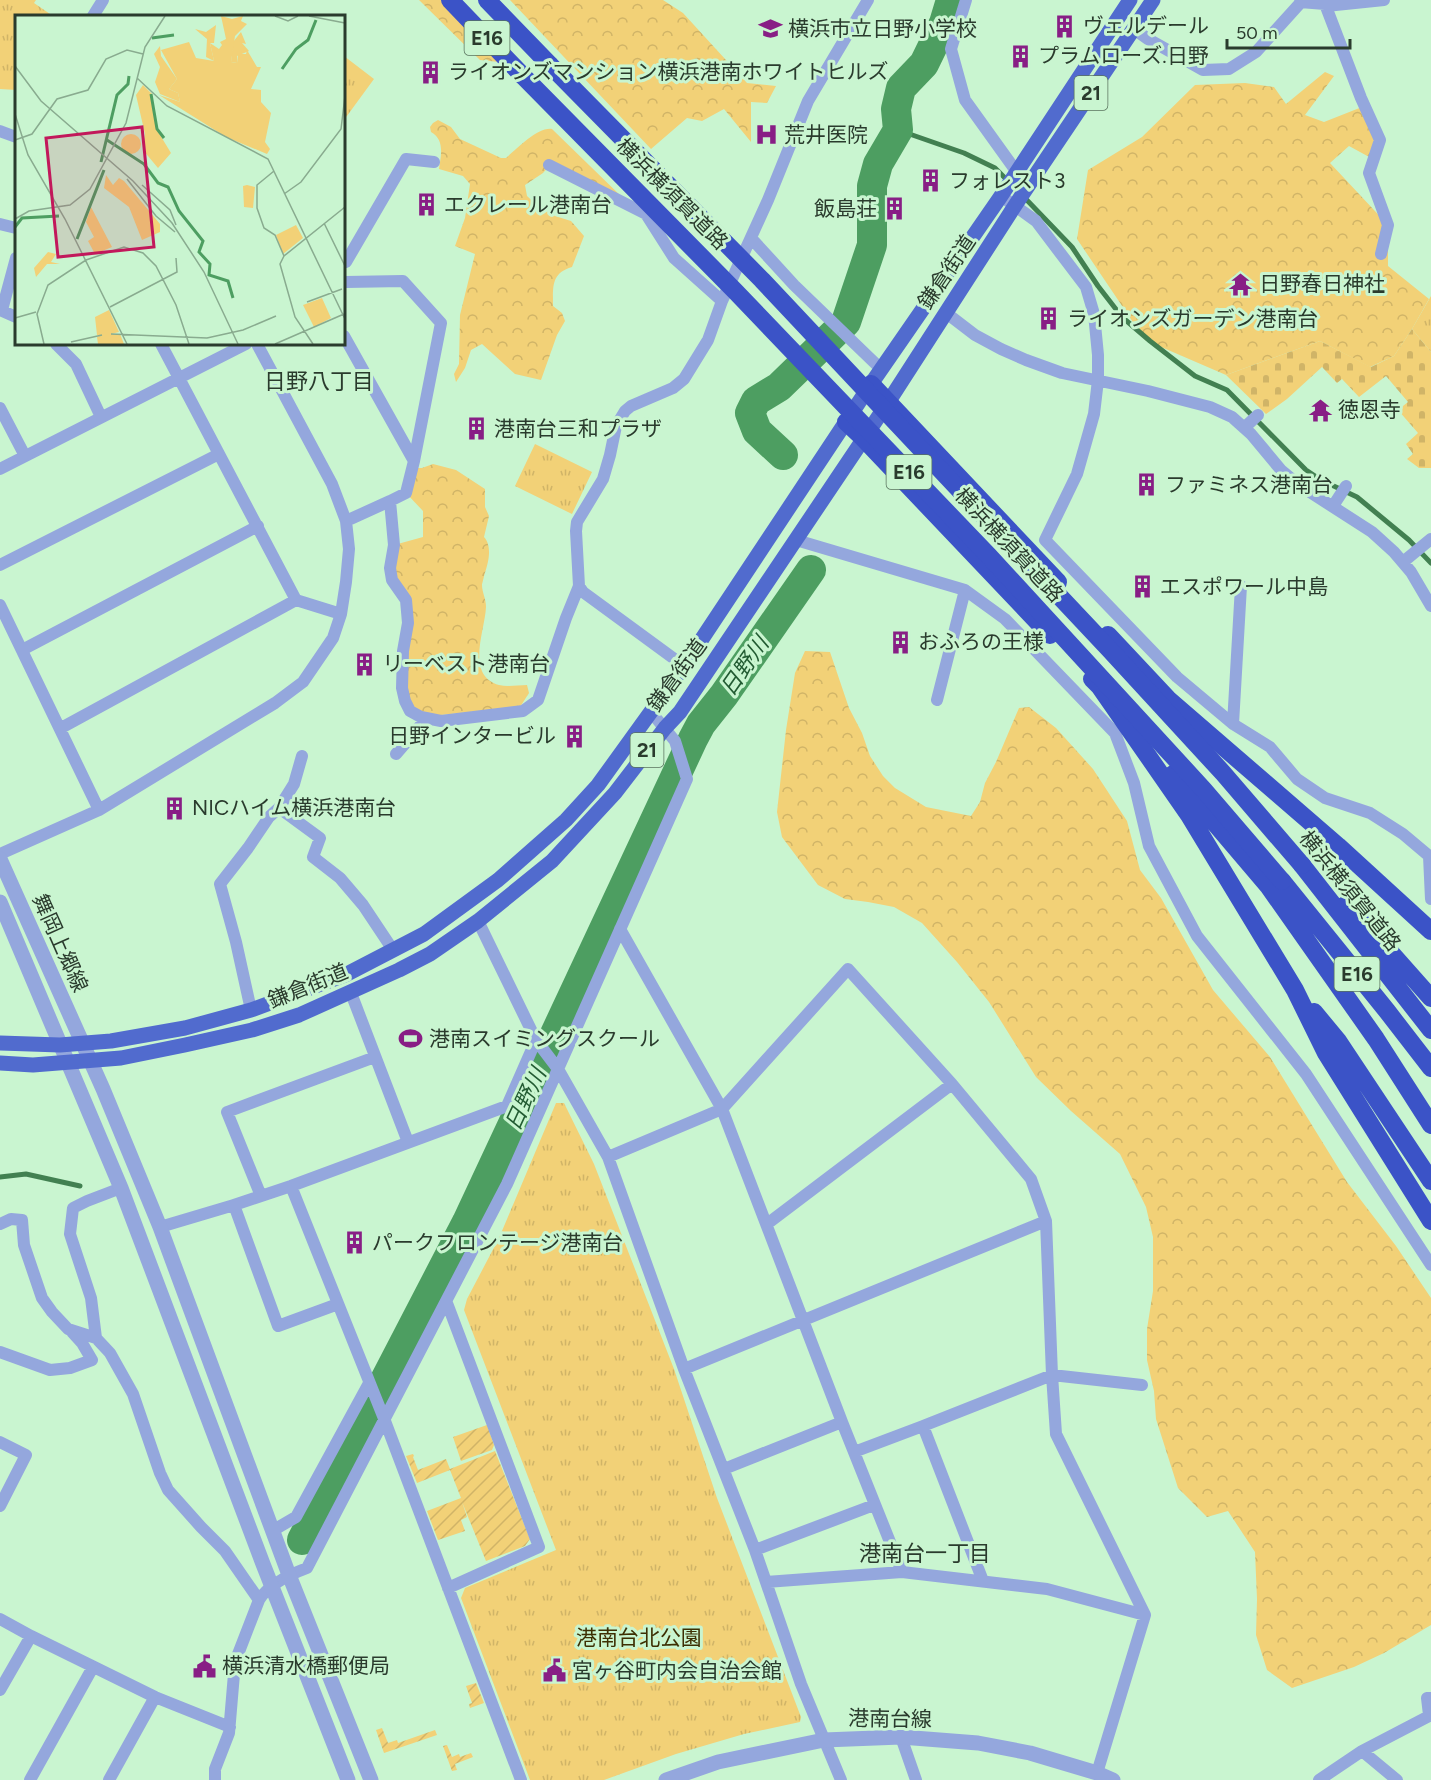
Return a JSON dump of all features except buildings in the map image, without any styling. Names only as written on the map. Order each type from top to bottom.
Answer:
[{"type":"highway","name":"横浜横須賀道路","points":[[450,0],[768,325],[989,556],[1103,680],[1204,790],[1275,884],[1387,1011],[1431,1068]]},
{"type":"highway","name":"横浜横須賀道路","points":[[487,0],[762,280],[1223,773],[1302,865],[1431,1030]]},
{"type":"highway","points":[[876,377],[889,401],[1168,699],[1338,846],[1425,926],[1431,940]]},
{"type":"highway","points":[[846,422],[1100,687],[1189,815],[1295,990],[1326,1053],[1431,1221]]},
{"type":"highway","points":[[1302,865],[1368,927],[1431,998]]},
{"type":"highway","points":[[1275,884],[1431,1125]]},
{"type":"highway","points":[[1295,990],[1338,1041],[1431,1181]]},
{"type":"main road","name":"鎌倉街道","points":[[0,1043],[82,1044],[185,1028],[251,1010],[345,975],[424,934],[498,880],[552,833],[598,785],[684,666],[1130,0]]},
{"type":"main road","name":"鎌倉街道","points":[[0,1063],[33,1065],[121,1058],[252,1030],[298,1015],[351,993],[430,954],[478,921],[559,854],[615,793],[664,728],[680,712],[889,401],[1015,205],[1153,0]]},
{"type":"street","points":[[94,15],[103,0]]},
{"type":"street","points":[[390,501],[394,545],[390,568],[392,580],[406,600],[408,623],[403,651],[402,688],[410,711],[421,717],[441,721],[523,711],[538,700],[579,586],[577,522],[603,479],[615,426],[631,406],[672,388],[684,379],[708,340],[722,301],[808,101],[868,0]]},
{"type":"street","points":[[966,0],[951,49],[965,100],[1014,174]]},
{"type":"street","points":[[1134,29],[1203,70],[1229,69],[1256,51],[1302,1],[1326,6],[1384,0]]},
{"type":"street","points":[[1326,6],[1361,98],[1380,140],[1369,173],[1388,225],[1381,254]]},
{"type":"street","points":[[0,131],[15,136]]},
{"type":"street","points":[[346,521],[406,492],[441,323],[403,281],[345,283],[345,259],[406,159],[434,162]]},
{"type":"street","points":[[549,165],[646,214],[674,258],[722,301]]},
{"type":"street","points":[[1001,195],[1035,221],[1086,287],[1094,314],[1098,355],[1094,414],[1077,474],[1045,540],[1177,677],[1233,723],[1270,747],[1297,779],[1325,798],[1370,813],[1403,834],[1429,856],[1431,899]]},
{"type":"street","points":[[0,224],[15,228]]},
{"type":"street","points":[[751,238],[831,323],[852,341],[876,377]]},
{"type":"street","points":[[15,261],[1,310],[15,317]]},
{"type":"street","points":[[945,312],[975,335],[1018,357],[1062,373],[1210,407],[1232,417],[1245,427],[1281,470],[1299,486],[1336,502],[1394,552],[1406,559],[1411,572],[1431,605]]},
{"type":"street","points":[[345,338],[414,460]]},
{"type":"street","points":[[57,345],[76,364],[101,417]]},
{"type":"street","points":[[162,345],[296,600],[341,614]]},
{"type":"street","points":[[0,469],[244,345]]},
{"type":"street","points":[[0,854],[99,810],[275,703],[303,682],[333,638],[341,614],[346,582],[349,549],[346,521],[332,484],[258,345]]},
{"type":"street","points":[[0,408],[25,456]]},
{"type":"street","points":[[1245,427],[1258,415]]},
{"type":"street","points":[[0,565],[219,454]]},
{"type":"street","points":[[1336,502],[1346,486]]},
{"type":"street","points":[[22,650],[258,526]]},
{"type":"street","points":[[796,540],[965,590],[1005,620],[1115,734],[1134,783],[1149,846],[1197,936],[1306,1074],[1431,1265]]},
{"type":"street","points":[[1406,559],[1427,543]]},
{"type":"street","points":[[579,586],[583,592],[684,666]]},
{"type":"street","points":[[1233,723],[1241,586]]},
{"type":"street","points":[[937,699],[965,590]]},
{"type":"street","points":[[60,728],[296,600]]},
{"type":"street","points":[[0,605],[99,810]]},
{"type":"street","points":[[215,1780],[215,1769],[229,1733],[235,1662],[259,1600],[264,1591],[288,1575],[307,1568],[447,1303],[507,1184],[687,779],[676,742],[651,712]]},
{"type":"street","points":[[396,754],[427,718]]},
{"type":"street","points":[[251,1010],[220,884],[269,817],[279,808],[294,784],[302,756]]},
{"type":"street","points":[[279,808],[320,838],[313,857],[340,878],[363,905],[393,950]]},
{"type":"street","name":"舞岡上郷線","points":[[0,859],[90,1061],[160,1227],[288,1575],[371,1780]]},
{"type":"street","name":"舞岡上郷線","points":[[0,902],[121,1188],[259,1553],[348,1780]]},
{"type":"street","points":[[478,921],[537,1040],[558,1069],[608,1157],[684,1369],[755,1550],[801,1684],[841,1780]]},
{"type":"street","points":[[620,929],[722,1109],[874,1505],[902,1572]]},
{"type":"street","points":[[608,1157],[722,1109],[848,969],[952,1084],[1031,1179],[1046,1221],[1056,1434],[1145,1615],[1096,1773]]},
{"type":"street","points":[[351,993],[408,1142]]},
{"type":"street","points":[[160,1227],[291,1186],[507,1106],[537,1040]]},
{"type":"street","points":[[261,1196],[227,1112],[375,1057]]},
{"type":"street","points":[[767,1224],[952,1084]]},
{"type":"street","points":[[291,1186],[385,1420],[521,1780]]},
{"type":"street","points":[[96,1338],[91,1298],[70,1233],[73,1208],[121,1188]]},
{"type":"street","points":[[234,1205],[278,1326],[338,1304]]},
{"type":"street","points":[[0,1224],[10,1219],[22,1220],[24,1245],[42,1298],[52,1312],[82,1342],[92,1360],[70,1368],[50,1370],[0,1352]]},
{"type":"street","points":[[684,1369],[1046,1221]]},
{"type":"street","points":[[447,1303],[539,1547],[448,1588]]},
{"type":"street","points":[[68,1329],[96,1338],[110,1353],[133,1394],[168,1490],[225,1551],[259,1600]]},
{"type":"street","points":[[854,1452],[1052,1375],[1142,1385]]},
{"type":"street","points":[[272,1532],[296,1517],[370,1383]]},
{"type":"street","points":[[724,1469],[842,1422]]},
{"type":"street","points":[[923,1426],[983,1581]]},
{"type":"street","points":[[0,1442],[26,1455],[0,1506]]},
{"type":"street","points":[[755,1550],[874,1505]]},
{"type":"street","points":[[766,1582],[902,1572],[1047,1589],[1145,1615]]},
{"type":"street","points":[[0,1618],[31,1636],[155,1697],[230,1727]]},
{"type":"street","points":[[0,1690],[31,1636]]},
{"type":"street","points":[[30,1780],[93,1667]]},
{"type":"street","points":[[109,1780],[155,1697]]},
{"type":"street","points":[[1319,1780],[1362,1751],[1430,1715],[1427,1698],[1431,1698]]},
{"type":"street","points":[[901,1737],[916,1780]]},
{"type":"street","name":"港南台線","points":[[666,1780],[718,1762],[824,1740],[901,1737],[978,1743],[1030,1753],[1113,1780]]},
{"type":"street","points":[[1362,1751],[1397,1780]]},
{"type":"green space","points":[[0,0],[36,0],[34,3],[52,15],[15,15],[15,90],[0,89]]},
{"type":"green space","points":[[419,0],[441,0],[499,62],[480,60]]},
{"type":"green space","points":[[510,0],[663,0],[683,13],[747,83],[776,86],[767,103],[751,102],[751,142],[724,109],[702,121],[687,118],[651,149]]},
{"type":"green space","points":[[345,57],[374,79],[345,119]]},
{"type":"green space","name":"日野春日神社","points":[[1325,72],[1334,76],[1305,115],[1324,122],[1362,107],[1376,140],[1371,158],[1349,146],[1330,163],[1388,225],[1388,266],[1429,299],[1394,356],[1370,367],[1320,341],[1226,375],[1145,340],[1077,239],[1088,170],[1142,137],[1195,85],[1245,83],[1274,87],[1286,104]]},
{"type":"green space","points":[[438,120],[451,127],[460,139],[501,158],[506,158],[540,131],[552,129],[626,201],[550,165],[543,173],[525,185],[527,196],[539,207],[555,216],[571,221],[584,236],[572,267],[560,273],[555,282],[553,306],[562,313],[565,321],[557,335],[541,380],[515,374],[482,344],[471,350],[465,368],[456,382],[454,374],[459,364],[460,315],[475,254],[455,246],[465,218],[470,184],[463,176],[439,169],[440,144],[430,127]]},
{"type":"green space","points":[[1431,296],[1431,352],[1412,329]]},
{"type":"green space","points":[[1412,329],[1431,352],[1431,468],[1419,468],[1407,459],[1413,454],[1406,444],[1418,433],[1398,410],[1408,402],[1386,376],[1359,397],[1342,379],[1337,383],[1322,367],[1287,399],[1266,414],[1226,375],[1320,341],[1371,367],[1394,356]]},
{"type":"green space","points":[[535,444],[592,472],[572,514],[515,486]]},
{"type":"green space","points":[[433,464],[456,470],[485,489],[485,507],[489,516],[484,537],[487,541],[489,556],[482,585],[486,607],[479,651],[480,662],[482,672],[489,680],[499,685],[527,685],[529,693],[520,707],[421,717],[405,701],[406,601],[392,580],[394,545],[423,537],[423,511],[406,493],[412,468],[422,468]]},
{"type":"green space","points":[[805,651],[830,652],[849,708],[862,733],[870,756],[883,776],[895,788],[926,807],[971,816],[980,802],[985,783],[1019,708],[1029,707],[1056,728],[1093,769],[1127,821],[1140,870],[1161,898],[1213,990],[1270,1057],[1347,1182],[1396,1246],[1431,1298],[1431,1625],[1384,1653],[1354,1667],[1292,1688],[1267,1670],[1256,1635],[1255,1552],[1228,1511],[1207,1517],[1178,1488],[1156,1419],[1154,1391],[1147,1360],[1147,1329],[1153,1291],[1153,1237],[1146,1207],[1120,1154],[1036,1077],[989,1002],[922,923],[894,907],[845,899],[818,885],[782,837],[777,812],[786,730],[795,673]]},
{"type":"green space","name":"港南台北公園","points":[[556,1103],[564,1103],[594,1164],[674,1369],[717,1498],[801,1717],[800,1722],[744,1734],[676,1754],[604,1780],[530,1780],[461,1598],[465,1588],[556,1550],[464,1310],[467,1299],[499,1238]]},
{"type":"green space","points":[[487,1425],[494,1445],[492,1450],[461,1461],[453,1437]]},
{"type":"green space","points":[[495,1451],[530,1539],[525,1546],[486,1561],[462,1502],[467,1517],[461,1520],[465,1531],[438,1540],[427,1511],[461,1498],[450,1470],[417,1483],[406,1456],[413,1454],[418,1470],[446,1459],[450,1469]]},
{"type":"green space","points":[[476,1683],[484,1703],[470,1708],[469,1704],[472,1703],[466,1686]]},
{"type":"green space","points":[[382,1728],[388,1743],[397,1740],[398,1743],[435,1730],[437,1735],[384,1753],[376,1730]]},
{"type":"green space","points":[[447,1745],[452,1757],[471,1753],[473,1757],[455,1764],[457,1770],[452,1771],[443,1746]]},
{"type":"waterway","name":"日野川","points":[[783,455],[757,431],[750,413],[756,401],[779,387],[846,322],[872,245],[872,186],[878,164],[898,130],[896,109],[901,88],[924,64],[944,23],[951,0]]},
{"type":"waterway","points":[[898,130],[964,153],[995,168],[1009,182]]},
{"type":"waterway","points":[[1022,195],[1072,247],[1122,317],[1195,376],[1227,390],[1306,470],[1321,480],[1357,497],[1409,540],[1431,563]]},
{"type":"waterway","name":"日野川","points":[[302,1540],[467,1222],[693,739],[701,724],[724,695],[811,570]]},
{"type":"waterway","points":[[0,1177],[26,1174],[80,1186]]},
{"type":"place","name":"ヴェルデール","points":[[1065,26]]},
{"type":"place","name":"横浜市立日野小学校","points":[[770,29]]},
{"type":"place","name":"プラムローズ.日野","points":[[1020,56]]},
{"type":"place","name":"ライオンズマンション横浜港南ホワイトヒルズ","points":[[430,72]]},
{"type":"place","name":"荒井医院","points":[[766,135]]},
{"type":"place","name":"フォレスト3","points":[[931,181]]},
{"type":"place","name":"エクレール港南台","points":[[426,205]]},
{"type":"place","name":"飯島荘","points":[[895,209]]},
{"type":"place","name":"日野春日神社","points":[[1241,284]]},
{"type":"place","name":"ライオンズガーデン港南台","points":[[1049,319]]},
{"type":"place","name":"徳恩寺","points":[[1320,410]]},
{"type":"place","name":"港南台三和プラザ","points":[[476,429]]},
{"type":"place","name":"ファミネス港南台","points":[[1147,485]]},
{"type":"place","name":"エスポワール中島","points":[[1142,587]]},
{"type":"place","name":"おふろの王様","points":[[900,642]]},
{"type":"place","name":"リーベスト港南台","points":[[364,664]]},
{"type":"place","name":"日野インタービル","points":[[574,736]]},
{"type":"place","name":"NICハイム横浜港南台","points":[[174,808]]},
{"type":"place","name":"港南スイミングスクール","points":[[411,1039]]},
{"type":"place","name":"パークフロンテージ港南台","points":[[354,1243]]},
{"type":"place","name":"横浜清水橋郵便局","points":[[204,1666]]},
{"type":"place","name":"宮ヶ谷町内会自治会館","points":[[554,1671]]},
{"type":"district","name":"日野八丁目","points":[[319,381]]},
{"type":"district","name":"港南台一丁目","points":[[925,1553]]}]
